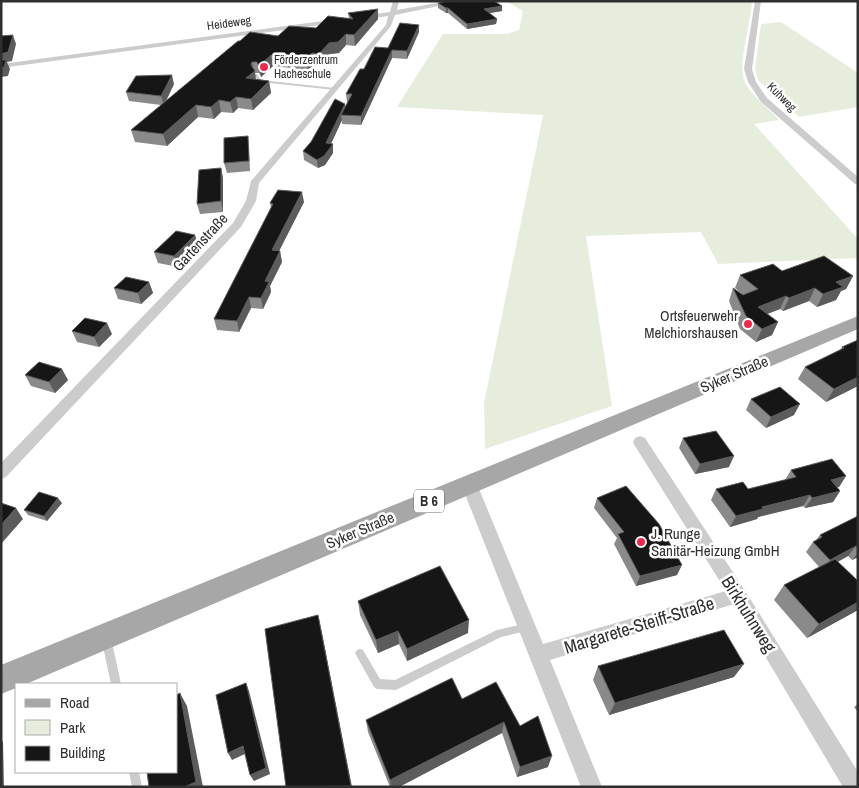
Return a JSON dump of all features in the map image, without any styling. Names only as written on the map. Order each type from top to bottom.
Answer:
[{"type":"main road","name":"Syker Straße","points":[[1,680],[858,322]]},
{"type":"street","name":"Gartenstraße","points":[[1,473],[237,226],[251,201],[254,183],[390,25],[396,1]]},
{"type":"street","name":"Heideweg","points":[[1,66],[394,12],[460,1]]},
{"type":"street","name":"Kuhweg","points":[[758,1],[748,69],[752,82],[764,100],[858,182]]},
{"type":"street","name":"Birkhuhnweg","points":[[640,442],[738,595],[855,787]]},
{"type":"street","points":[[469,484],[540,654],[592,787]]},
{"type":"street","name":"Margarete-Steiff-Straße","points":[[540,654],[738,595]]},
{"type":"lane","points":[[256,75],[260,81],[335,89]]},
{"type":"lane","points":[[360,652],[377,684],[396,685],[500,633],[528,627]]},
{"type":"lane","points":[[106,636],[116,683]]},
{"type":"lane","points":[[134,773],[137,787]]},
{"type":"green space","points":[[506,1],[752,1],[743,55],[743,75],[751,92],[779,120],[754,124],[858,239],[858,258],[718,264],[701,232],[586,236],[612,406],[485,449],[484,403],[543,115],[397,107],[443,34],[507,34],[519,30],[523,11]]},
{"type":"green space","points":[[781,22],[858,73],[858,107],[799,117],[758,80],[755,69],[761,24]]},
{"type":"building","points":[[448,1],[494,1],[502,6],[484,9],[497,19],[467,24],[448,8],[438,3]]},
{"type":"building","points":[[378,9],[354,35],[346,34],[338,42],[329,43],[319,54],[312,53],[306,59],[271,55],[259,66],[257,62],[252,62],[251,65],[255,71],[246,78],[269,81],[251,99],[236,97],[230,102],[219,100],[211,107],[196,105],[163,134],[131,130],[250,32],[278,36],[289,26],[316,28],[328,16],[353,19],[348,13]]},
{"type":"building","points":[[400,23],[419,25],[407,51],[392,50],[361,116],[341,115],[352,94],[346,94],[360,69],[364,69],[375,47],[388,48]]},
{"type":"building","points":[[13,35],[8,52],[1,54],[1,36]]},
{"type":"building","points":[[1,60],[6,60],[4,67],[1,68]]},
{"type":"building","points":[[172,75],[161,96],[126,92],[136,76]]},
{"type":"building","points":[[335,99],[345,104],[326,143],[333,144],[324,156],[317,160],[303,151],[311,142]]},
{"type":"building","points":[[248,136],[249,161],[224,163],[224,138]]},
{"type":"building","points":[[221,168],[221,201],[197,204],[199,170]]},
{"type":"building","points":[[278,190],[302,192],[272,250],[280,251],[265,281],[269,282],[261,298],[249,297],[237,321],[214,319],[273,204],[270,203]]},
{"type":"building","points":[[176,231],[195,235],[174,256],[154,252]]},
{"type":"building","points":[[824,256],[853,276],[836,282],[843,287],[823,294],[815,288],[789,298],[786,296],[758,307],[778,322],[762,329],[746,316],[733,288],[743,295],[758,289],[740,275],[773,264],[782,271]]},
{"type":"building","points":[[126,277],[149,282],[138,293],[114,288]]},
{"type":"building","points":[[85,318],[107,323],[94,337],[72,331]]},
{"type":"building","points":[[858,340],[858,377],[834,389],[805,367],[844,348],[842,347]]},
{"type":"building","points":[[39,362],[62,369],[49,382],[25,375]]},
{"type":"building","points":[[780,387],[800,404],[771,417],[751,399]]},
{"type":"building","points":[[716,431],[734,456],[700,464],[683,438]]},
{"type":"building","points":[[832,459],[846,476],[831,480],[840,491],[812,498],[810,495],[762,507],[763,509],[736,516],[716,489],[743,482],[748,489],[796,477],[791,470]]},
{"type":"building","name":"J. Runge Sanitär-Heizung GmbH","points":[[626,486],[659,524],[682,565],[640,576],[618,534],[624,532],[597,498]]},
{"type":"building","points":[[39,492],[58,498],[44,516],[24,510]]},
{"type":"building","points":[[1,503],[16,508],[1,525]]},
{"type":"building","points":[[858,516],[858,547],[856,546],[830,560],[813,542],[822,537],[820,535]]},
{"type":"building","points":[[835,559],[858,581],[858,602],[819,624],[784,585]]},
{"type":"building","points":[[440,566],[469,620],[407,649],[398,631],[376,640],[358,601]]},
{"type":"building","points":[[318,615],[351,786],[286,787],[265,629]]},
{"type":"building","points":[[724,630],[744,664],[615,703],[598,666]]},
{"type":"building","points":[[452,678],[462,699],[496,682],[520,726],[538,716],[552,756],[520,767],[504,722],[390,780],[366,720]]},
{"type":"building","points":[[246,683],[266,768],[250,775],[243,746],[228,753],[216,695]]},
{"type":"building","points":[[180,693],[196,782],[184,787],[149,787],[147,773],[178,773],[178,694]]},
{"type":"place","name":"Förderzentrum Hacheschule","points":[[264,67]]},
{"type":"place","name":"Ortsfeuerwehr Melchiorshausen","points":[[748,324]]},
{"type":"place","name":"J. Runge Sanitär-Heizung GmbH","points":[[641,542]]}]
